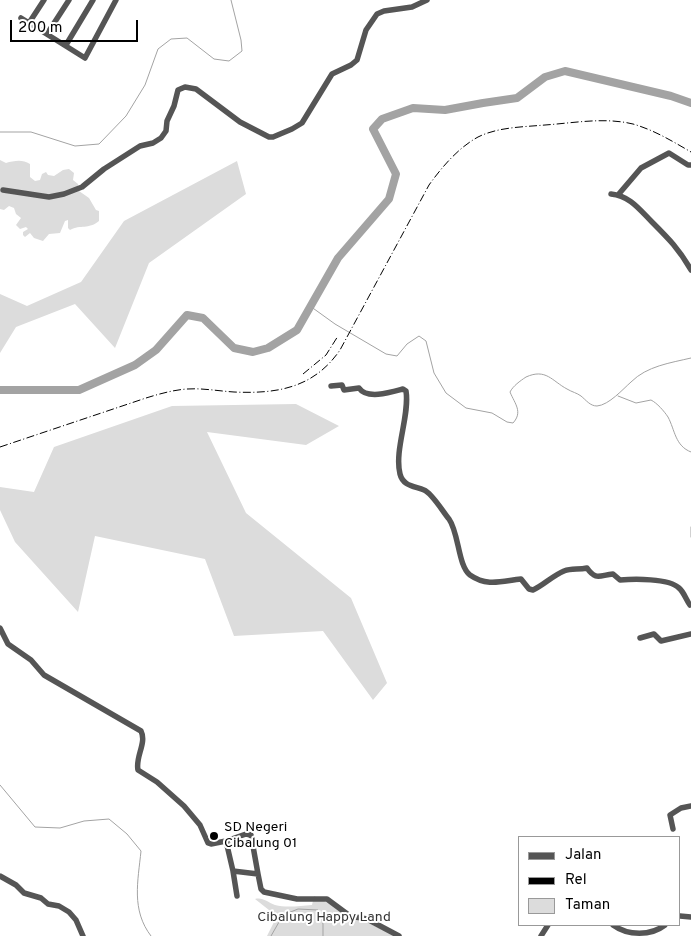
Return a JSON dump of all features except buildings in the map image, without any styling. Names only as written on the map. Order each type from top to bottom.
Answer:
[{"type":"street","points":[[29,23],[44,0]]},
{"type":"street","points":[[47,34],[69,0]]},
{"type":"street","points":[[66,45],[93,0]]},
{"type":"street","points":[[21,18],[85,58],[116,0]]},
{"type":"street","points":[[3,190],[49,197],[82,187],[104,169],[137,148],[153,144],[161,138],[166,131],[167,122],[178,91],[182,88],[196,89],[240,122],[269,137],[296,128],[303,122],[332,74],[357,60],[366,30],[377,14],[384,11],[412,8],[427,0]]},
{"type":"street","points":[[618,195],[641,168],[669,153],[691,165]]},
{"type":"street","points":[[611,194],[631,200],[672,241],[691,270]]},
{"type":"street","points":[[331,386],[342,385],[344,390],[359,388],[363,392],[380,394],[403,389],[406,391],[400,452],[401,477],[409,486],[427,492],[447,517],[454,531],[465,569],[471,576],[489,583],[521,578],[533,590],[564,571],[572,568],[578,570],[586,568],[593,576],[613,574],[620,580],[646,580],[671,584],[680,589],[691,606]]},
{"type":"street","points":[[0,628],[8,644],[31,660],[44,675],[141,731],[143,738],[137,764],[138,770],[160,785],[184,806],[200,825],[208,844],[226,841],[246,834],[252,835],[258,874],[263,891],[297,900],[327,899],[350,916],[367,919],[398,936]]},
{"type":"street","points":[[640,638],[654,634],[659,640],[664,641],[691,634]]},
{"type":"street","points":[[673,828],[670,815],[681,808],[691,806]]},
{"type":"street","points":[[226,841],[237,896]]},
{"type":"street","points":[[232,871],[258,874]]},
{"type":"street","points":[[0,876],[16,885],[24,893],[41,898],[48,904],[59,906],[69,912],[76,920],[83,936]]},
{"type":"street","points":[[615,926],[625,931],[656,934]]},
{"type":"green space","points":[[0,160],[6,163],[15,161],[27,162],[30,164],[30,177],[35,181],[40,180],[42,174],[46,172],[48,175],[54,176],[63,170],[69,169],[74,173],[73,180],[78,184],[79,191],[89,198],[96,210],[99,211],[99,221],[95,224],[70,230],[68,228],[68,220],[65,221],[60,233],[49,234],[43,241],[34,238],[30,233],[25,237],[23,232],[28,229],[26,227],[20,229],[16,225],[21,218],[16,214],[14,208],[9,206],[4,210],[0,209]]},
{"type":"green space","points":[[237,161],[246,194],[149,263],[115,348],[75,304],[16,327],[0,353],[0,294],[27,306],[81,282],[124,221]]},
{"type":"green space","points":[[296,404],[339,426],[306,445],[207,432],[246,513],[351,598],[387,683],[373,700],[323,631],[234,636],[205,559],[95,536],[78,612],[15,542],[0,510],[0,487],[34,492],[54,447],[172,406]]},
{"type":"green space","name":"Cibalung Happy Land","points":[[314,896],[387,932],[401,936],[267,936],[276,918],[274,914],[255,899],[263,899],[279,906],[293,906],[312,905]]},
{"type":"waterway","points":[[0,132],[31,132],[75,146],[99,144],[126,116],[145,85],[158,49],[171,39],[187,38],[214,59],[229,61],[242,51],[231,0]]},
{"type":"waterway","points":[[0,390],[79,390],[135,365],[156,350],[187,315],[203,318],[234,348],[253,352],[268,348],[297,330],[338,258],[389,199],[396,174],[373,129],[382,119],[413,108],[445,110],[517,98],[545,77],[565,71],[671,96],[691,103]]},
{"type":"waterway","points":[[310,306],[335,324],[386,354],[397,356],[407,344],[419,336],[426,341],[434,373],[446,393],[466,408],[492,413],[507,422],[513,423],[518,412],[510,392],[526,377],[539,374],[544,375],[579,395],[590,404],[597,406],[611,400],[644,372],[691,358]]},
{"type":"waterway","points":[[618,396],[636,403],[651,400],[656,403],[668,417],[679,442],[691,452]]},
{"type":"waterway","points":[[691,527],[691,537]]},
{"type":"waterway","points":[[0,785],[35,827],[60,828],[84,821],[109,819],[127,834],[141,851],[137,895],[138,906],[145,926],[151,936]]},
{"type":"waterway","points":[[271,936],[283,915],[298,909],[318,910],[323,924],[323,936]]},
{"type":"railway","points":[[0,447],[166,392],[193,389],[265,392],[293,386],[319,373],[340,350],[429,185],[457,152],[478,137],[502,129],[589,121],[611,121],[633,124],[648,129],[691,152]]},
{"type":"railway","points":[[303,374],[326,355],[338,336]]},
{"type":"place","name":"SD Negeri Cibalung 01","points":[[214,836]]}]
